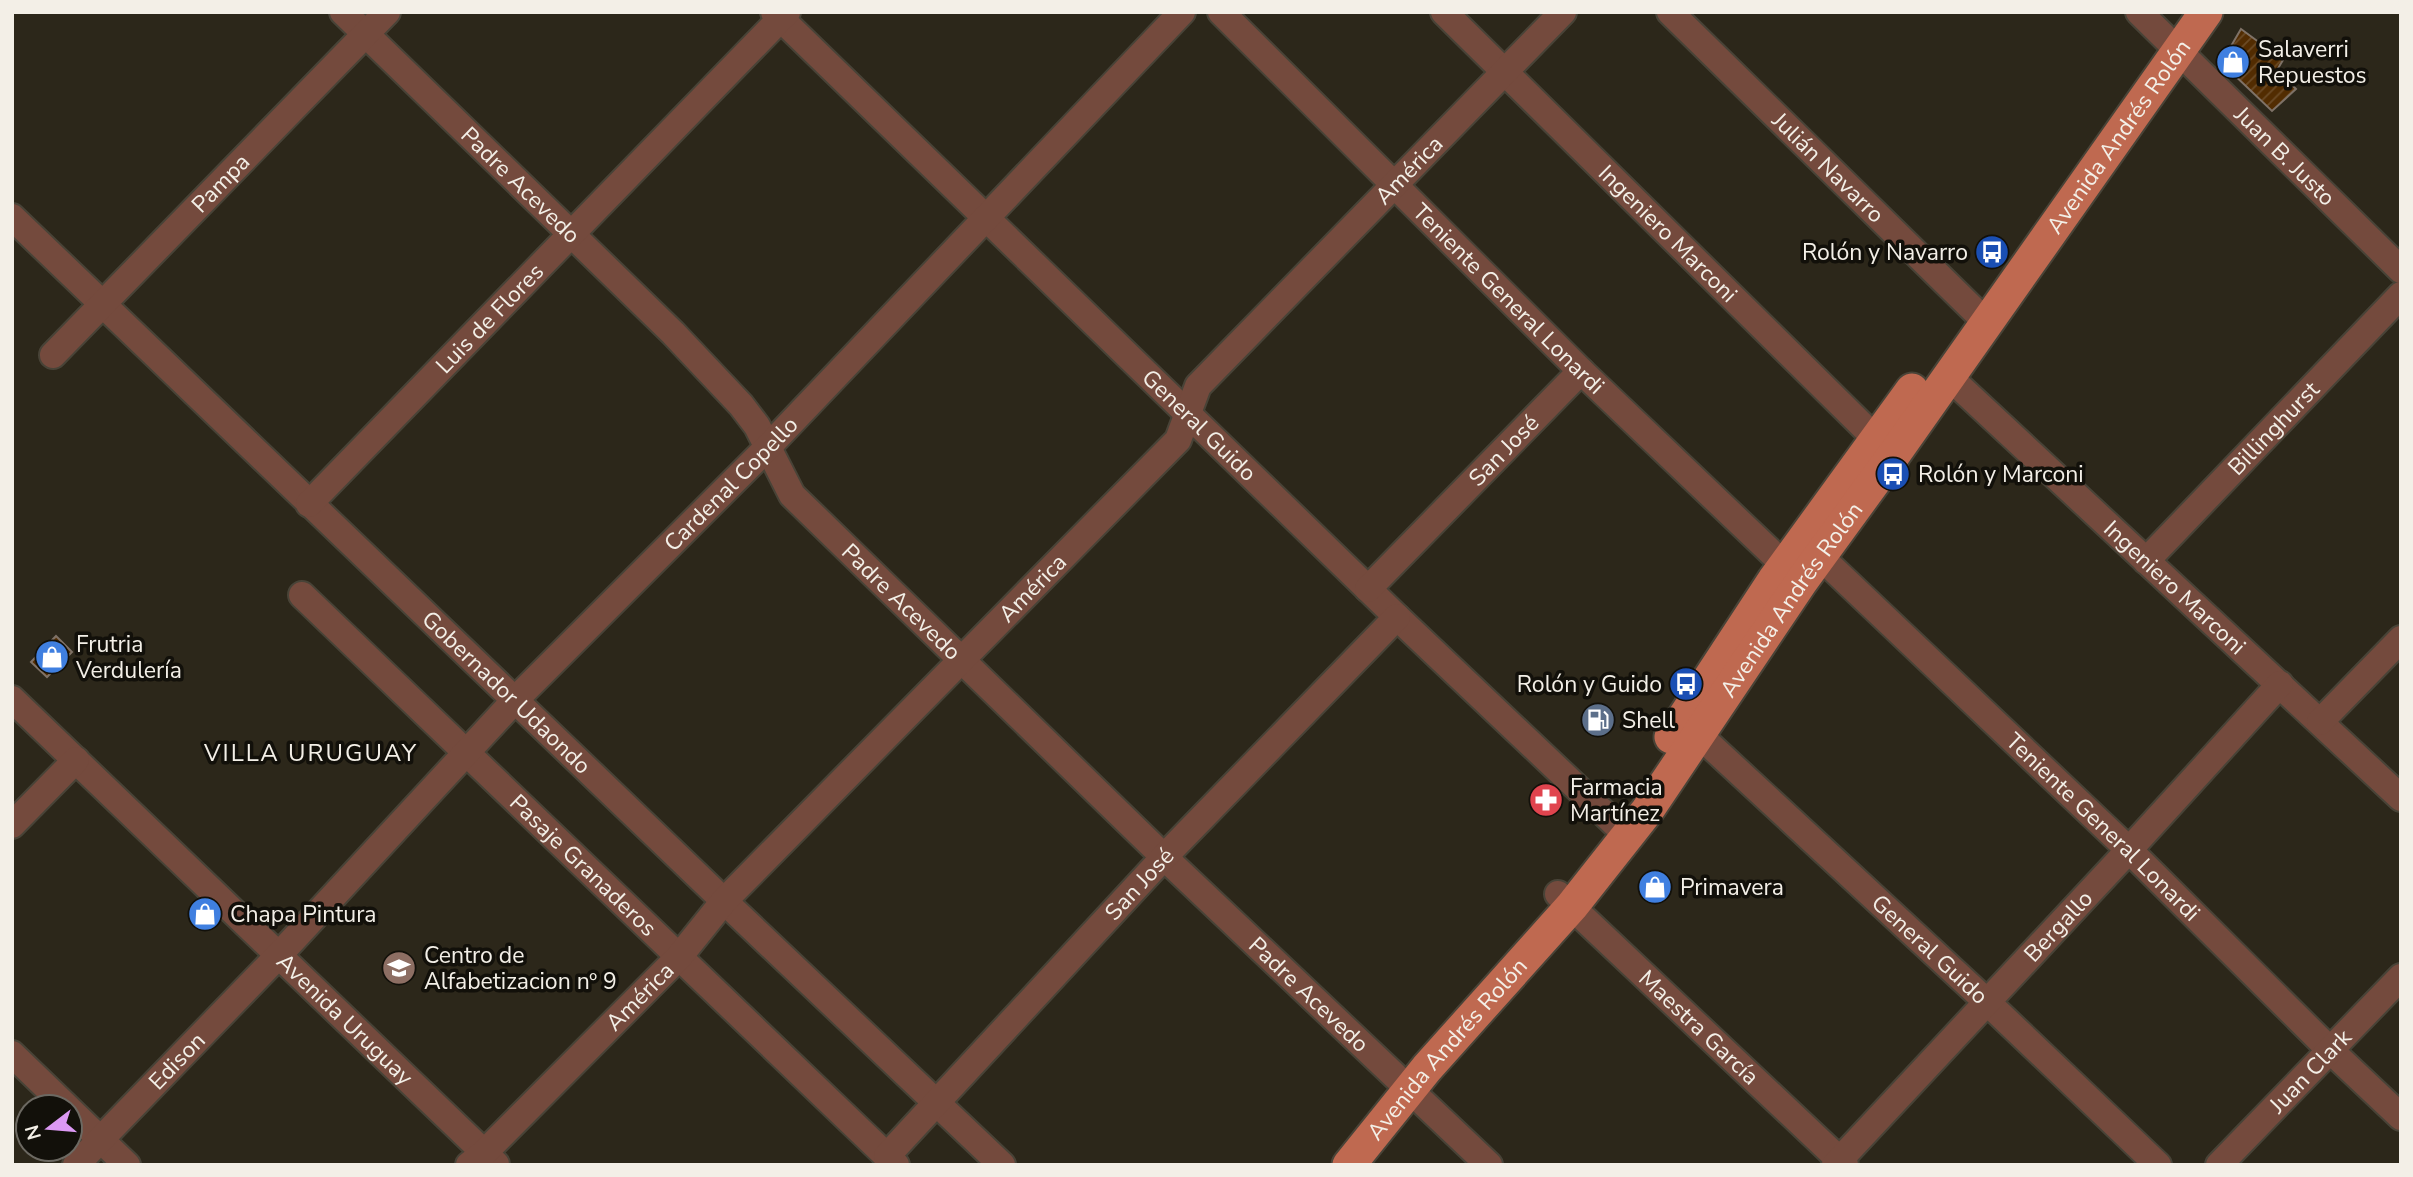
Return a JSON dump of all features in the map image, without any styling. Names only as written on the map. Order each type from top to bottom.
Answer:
[{"type":"main road","name":"Avenida Andrés Rolón","points":[[1620,829],[1803,561],[2175,32],[2206,12]]},
{"type":"main road","name":"Avenida Andrés Rolón","points":[[1886,446],[1948,376],[1979,314]]},
{"type":"main road","name":"Avenida Andrés Rolón","points":[[1349,1165],[1405,1085],[1540,911],[1565,900],[1699,735],[1803,561]]},
{"type":"main road","name":"Avenida Andrés Rolón","points":[[1329,1165],[1405,1085]]},
{"type":"street","name":"Padre Acevedo","points":[[343,12],[673,333],[741,405],[757,426],[792,495],[1164,857],[1489,1165]]},
{"type":"street","name":"Pampa","points":[[53,355],[387,12]]},
{"type":"street","name":"Cardenal Copello","points":[[279,955],[515,699],[768,447],[1182,12]]},
{"type":"street","name":"Teniente General Lonardi","points":[[1221,12],[1581,371],[1803,561],[2129,850],[2401,1117]]},
{"type":"street","name":"Ingeniero Marconi","points":[[1444,12],[1886,446]]},
{"type":"street","name":"América","points":[[484,1161],[679,957],[724,901],[1178,440],[1198,386],[1563,12]]},
{"type":"street","name":"Julián Navarro","points":[[1670,12],[1979,314]]},
{"type":"street","name":"Juan B. Justo","points":[[2139,12],[2175,32],[2401,270]]},
{"type":"street","name":"General Guido","points":[[780,14],[1368,589],[1620,829]]},
{"type":"street","name":"Luis de Flores","points":[[309,504],[780,14]]},
{"type":"street","name":"Gobernador Udaondo","points":[[12,217],[1002,1165]]},
{"type":"street","name":"Billinghurst","points":[[2146,561],[2401,295]]},
{"type":"street","name":"San José","points":[[1368,589],[1581,371]]},
{"type":"street","name":"Ingeniero Marconi","points":[[1948,376],[2401,798]]},
{"type":"street","name":"Pasaje Granaderos","points":[[302,595],[891,1160]]},
{"type":"street","name":"San José","points":[[891,1160],[936,1102],[1164,857],[1397,617]]},
{"type":"street","points":[[2320,722],[2401,639]]},
{"type":"street","name":"Bergallo","points":[[1840,1163],[2280,684]]},
{"type":"street","name":"Avenida Uruguay","points":[[12,699],[279,955],[484,1161]]},
{"type":"street","name":"General Guido","points":[[1699,735],[2158,1165]]},
{"type":"street","points":[[12,825],[76,760]]},
{"type":"street","name":"Maestra García","points":[[1565,900],[1840,1163]]},
{"type":"street","name":"Edison","points":[[76,1165],[279,955]]},
{"type":"street","name":"Juan Clark","points":[[2219,1165],[2401,977]]},
{"type":"street","points":[[12,1054],[53,1093]]},
{"type":"street","points":[[84,1123],[127,1165]]},
{"type":"building","points":[[2241,29],[2283,60],[2277,70],[2296,89],[2272,111],[2228,69],[2227,53]]},
{"type":"building","name":"Frutria Verdulería","points":[[56,636],[72,652],[47,677],[31,662]]},
{"type":"place","name":"Salaverri Repuestos","points":[[2233,62]]},
{"type":"place","name":"Rolón y Navarro","points":[[1992,252]]},
{"type":"place","name":"Rolón y Marconi","points":[[1893,474]]},
{"type":"place","name":"Frutria Verdulería","points":[[52,657]]},
{"type":"place","name":"Rolón y Guido","points":[[1686,684]]},
{"type":"place","name":"Shell","points":[[1598,720]]},
{"type":"place","name":"Farmacia Martínez","points":[[1546,800]]},
{"type":"place","name":"Primavera","points":[[1655,887]]},
{"type":"place","name":"Chapa Pintura","points":[[205,914]]},
{"type":"place","name":"Centro de Alfabetizacion nº 9","points":[[399,968]]},
{"type":"district","name":"VILLA URUGUAY","points":[[311,753]]}]
